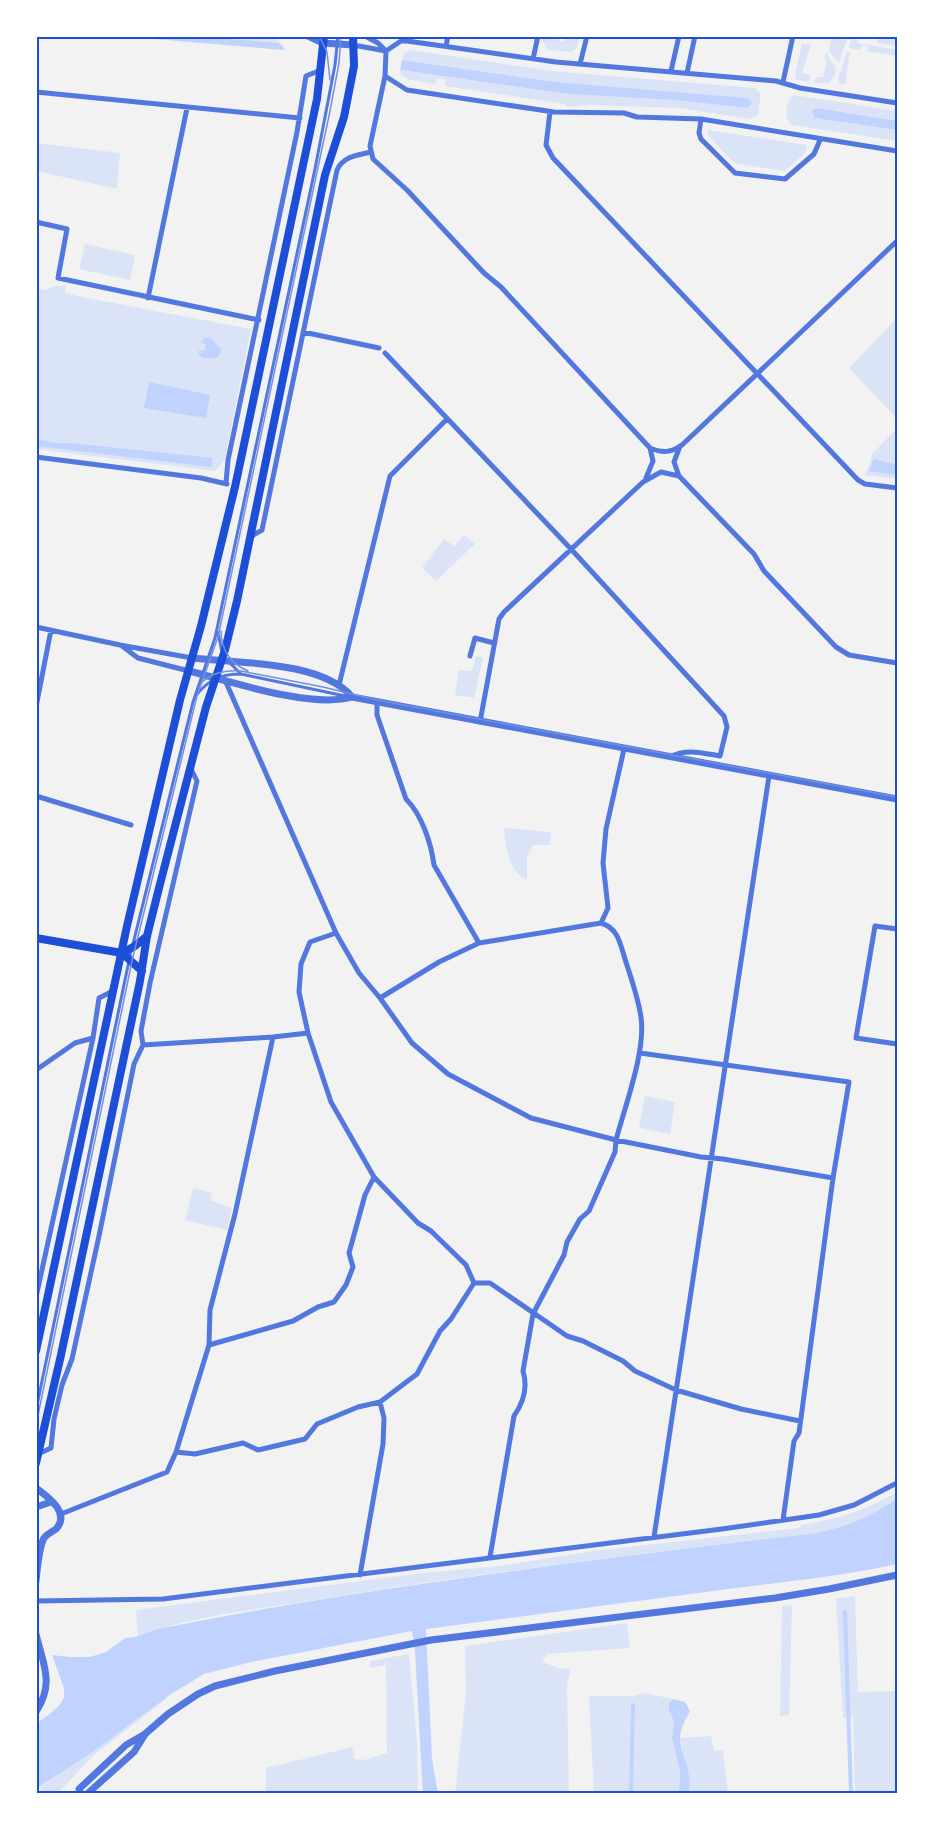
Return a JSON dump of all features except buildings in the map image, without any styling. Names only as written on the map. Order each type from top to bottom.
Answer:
[{"type":"main road","points":[[36,1351],[112,991],[180,700],[235,487],[307,146],[321,70],[323,39]]},
{"type":"main road","points":[[37,1459],[142,971],[147,936],[215,677],[224,659],[237,601],[325,175],[344,117],[354,66],[353,40]]},
{"type":"main road","points":[[131,954],[147,936]]},
{"type":"main road","points":[[36,938],[131,954]]},
{"type":"main road","points":[[131,954],[142,971]]},
{"type":"street","points":[[308,36],[353,40],[386,51],[404,40],[533,59],[783,82],[800,88],[897,103]]},
{"type":"street","points":[[366,36],[386,51],[385,76],[372,137],[371,152],[374,160],[407,190],[484,273],[500,286],[650,448],[667,452],[682,445],[897,241]]},
{"type":"street","points":[[446,46],[448,36]]},
{"type":"street","points":[[533,59],[538,36]]},
{"type":"street","points":[[580,64],[587,36]]},
{"type":"street","points":[[671,71],[680,36]]},
{"type":"street","points":[[687,73],[695,36]]},
{"type":"street","points":[[783,82],[793,36]]},
{"type":"street","points":[[226,483],[228,460],[259,320],[300,118],[306,76],[321,70]]},
{"type":"street","points":[[385,76],[405,89],[453,97],[550,111],[624,113],[637,117],[701,119],[897,151]]},
{"type":"street","points":[[36,92],[300,118]]},
{"type":"street","points":[[148,298],[188,108]]},
{"type":"street","points":[[550,111],[545,142],[548,152],[858,480],[865,484],[897,488]]},
{"type":"street","points":[[701,119],[700,139],[733,172],[739,174],[785,179],[816,152],[820,140]]},
{"type":"street","points":[[250,537],[261,530],[338,167],[345,159],[371,152]]},
{"type":"street","points":[[36,222],[68,229],[57,278],[259,320]]},
{"type":"street","points":[[303,332],[379,348]]},
{"type":"street","points":[[385,353],[571,549],[724,716],[727,727],[720,756],[690,752],[680,753],[670,758]]},
{"type":"street","points":[[339,685],[390,476],[447,419]]},
{"type":"street","points":[[682,445],[674,462],[679,476],[754,554],[764,571],[841,651],[849,655],[897,663]]},
{"type":"street","points":[[643,482],[652,463],[650,448]]},
{"type":"street","points":[[36,457],[201,478],[235,487]]},
{"type":"street","points":[[480,722],[499,619],[504,612],[643,482],[661,472],[679,476]]},
{"type":"street","points":[[36,627],[192,658],[250,662],[312,673],[339,685],[352,698]]},
{"type":"street","points":[[36,707],[51,630]]},
{"type":"street","points":[[470,656],[475,638],[494,643]]},
{"type":"street","points":[[120,645],[138,658],[276,694],[326,700],[352,698],[897,799]]},
{"type":"street","points":[[225,680],[336,933],[360,973],[412,1043],[448,1074],[531,1118],[616,1140],[833,1179]]},
{"type":"street","points":[[377,703],[377,716],[406,799],[414,807],[425,832],[434,865],[478,943]]},
{"type":"street","points":[[601,923],[608,908],[603,863],[606,829],[624,749]]},
{"type":"street","points":[[37,1459],[51,1448],[54,1419],[74,1348],[134,1064],[144,1045],[141,1031],[150,983],[197,781],[191,769]]},
{"type":"street","points":[[654,1537],[769,776]]},
{"type":"street","points":[[36,796],[131,825]]},
{"type":"street","points":[[380,998],[440,962],[478,943],[601,923],[608,925],[616,932],[642,1020],[640,1053],[616,1140],[615,1152],[589,1211],[580,1219],[567,1242],[564,1255],[533,1314],[523,1371],[526,1379],[522,1405],[514,1416],[490,1557]]},
{"type":"street","points":[[897,929],[874,926],[856,1038],[897,1044]]},
{"type":"street","points":[[336,933],[310,942],[301,964],[299,992],[308,1033],[331,1102],[374,1177],[418,1223],[431,1231],[466,1264],[474,1283]]},
{"type":"street","points":[[36,1297],[93,1038],[99,998],[112,991]]},
{"type":"street","points":[[144,1045],[308,1033]]},
{"type":"street","points":[[61,1514],[167,1472],[176,1452],[209,1344],[210,1310],[235,1214],[273,1037]]},
{"type":"street","points":[[36,1070],[75,1043],[93,1038]]},
{"type":"street","points":[[640,1053],[849,1082],[833,1179],[799,1433],[794,1441],[783,1520]]},
{"type":"street","points":[[209,1344],[293,1321],[318,1307],[334,1302],[346,1285],[352,1268],[349,1253],[366,1195],[374,1177]]},
{"type":"street","points":[[474,1283],[490,1283],[567,1336],[584,1341],[623,1361],[635,1371],[676,1390],[741,1408],[800,1420]]},
{"type":"street","points":[[176,1452],[195,1454],[243,1443],[258,1450],[305,1439],[317,1424],[358,1407],[380,1402],[417,1374],[440,1331],[451,1319],[474,1283]]},
{"type":"street","points":[[360,1575],[383,1444],[384,1418],[380,1402]]},
{"type":"street","points":[[36,1601],[163,1599],[783,1520],[819,1515],[854,1505],[897,1483]]},
{"type":"street","points":[[36,1488],[57,1505],[61,1514],[56,1529],[44,1539],[36,1581]]},
{"type":"street","points":[[36,1507],[51,1502]]},
{"type":"street","points":[[78,1792],[126,1745],[145,1734],[168,1714],[198,1694],[215,1686],[275,1671],[431,1640],[775,1598],[897,1575]]},
{"type":"street","points":[[36,1634],[47,1683],[44,1700],[36,1712]]},
{"type":"street","points":[[87,1794],[134,1752],[145,1734]]},
{"type":"street","points":[[93,1777],[99,1785],[101,1794]]},
{"type":"lane","points":[[36,1410],[131,954],[195,696],[217,629],[279,341],[336,60],[338,40]]},
{"type":"lane","points":[[217,629],[224,659],[241,674]]},
{"type":"lane","points":[[195,696],[207,682],[215,677],[241,674],[352,698]]},
{"type":"shaded area","points":[[192,36],[275,36],[280,43]]},
{"type":"shaded area","points":[[542,36],[559,36],[558,41],[565,41],[566,36],[580,36],[577,48],[572,52],[548,50]]},
{"type":"shaded area","points":[[832,36],[848,36],[839,63],[829,51]]},
{"type":"shaded area","points":[[866,36],[897,36],[897,46],[877,43],[878,38]]},
{"type":"shaded area","points":[[851,39],[858,40],[858,43],[897,50],[897,56],[867,51],[868,46],[862,45],[861,50],[849,48]]},
{"type":"shaded area","points":[[802,43],[811,45],[802,73],[810,75],[809,82],[797,80],[795,76]]},
{"type":"shaded area","points":[[411,50],[552,71],[755,88],[761,94],[758,115],[750,119],[679,108],[591,105],[566,107],[565,104],[445,86],[446,80],[436,78],[435,84],[407,79],[401,75],[400,70],[568,94],[674,100],[748,108],[752,103],[748,98],[556,82],[402,60],[404,53]]},
{"type":"shaded area","points":[[847,52],[850,52],[845,85],[840,84],[838,79]]},
{"type":"shaded area","points":[[826,53],[836,68],[835,76],[828,83],[813,83],[817,77],[823,77],[827,61],[824,60]]},
{"type":"shaded area","points":[[794,95],[897,111],[897,121],[817,108],[815,118],[897,130],[897,141],[792,125],[787,118],[787,110]]},
{"type":"shaded area","points":[[708,130],[807,145],[806,152],[785,171],[734,163],[708,135]]},
{"type":"shaded area","points":[[36,143],[120,153],[117,189],[36,171]]},
{"type":"shaded area","points":[[85,244],[135,255],[130,280],[79,269]]},
{"type":"shaded area","points":[[55,286],[66,286],[65,293],[82,297],[251,329],[225,459],[215,471],[36,449],[36,289],[46,290]]},
{"type":"shaded area","points":[[897,318],[897,479],[865,475],[872,458],[870,456],[896,429],[896,418],[849,368]]},
{"type":"shaded area","points":[[464,535],[475,544],[436,581],[422,568],[444,539],[454,546]]},
{"type":"shaded area","points":[[476,656],[483,658],[474,698],[455,695],[459,670],[472,671]]},
{"type":"shaded area","points":[[504,828],[551,832],[550,845],[533,845],[527,857],[527,881],[512,865],[507,851]]},
{"type":"shaded area","points":[[645,1096],[675,1102],[670,1134],[639,1128]]},
{"type":"shaded area","points":[[193,1188],[212,1193],[210,1200],[232,1208],[227,1230],[185,1220]]},
{"type":"shaded area","points":[[897,1492],[897,1499],[867,1516],[849,1524],[816,1533],[453,1579],[234,1612],[161,1628],[138,1636],[136,1610],[423,1573],[499,1566],[593,1551],[798,1528],[863,1509]]},
{"type":"shaded area","points":[[855,1596],[858,1692],[897,1691],[897,1794],[855,1794],[853,1717],[843,1718],[836,1599]]},
{"type":"shaded area","points":[[792,1605],[789,1715],[780,1716],[782,1606]]},
{"type":"shaded area","points":[[627,1623],[630,1648],[547,1654],[542,1662],[559,1668],[571,1669],[567,1684],[569,1794],[455,1794],[466,1692],[465,1646]]},
{"type":"shaded area","points":[[409,1654],[417,1742],[418,1794],[266,1794],[266,1768],[352,1747],[355,1759],[364,1760],[387,1753],[386,1665],[370,1668],[370,1661]]},
{"type":"shaded area","points":[[645,1693],[673,1699],[669,1703],[669,1710],[674,1722],[672,1738],[680,1771],[679,1794],[594,1794],[589,1696],[633,1696]]},
{"type":"shaded area","points":[[165,1698],[94,1755],[57,1794],[42,1794],[41,1787]]},
{"type":"shaded area","points":[[711,1736],[714,1751],[723,1750],[728,1794],[689,1794],[690,1786],[680,1738]]},
{"type":"water","points":[[118,36],[192,36],[280,43],[285,50]]},
{"type":"water","points":[[402,60],[556,82],[748,98],[752,103],[748,108],[674,100],[568,94],[400,70]]},
{"type":"water","points":[[817,108],[897,121],[897,130],[815,118],[812,111]]},
{"type":"water","points":[[205,337],[212,339],[221,349],[217,358],[203,358],[199,355],[198,351],[205,350],[206,345],[201,342]]},
{"type":"water","points":[[149,382],[210,395],[206,418],[144,408]]},
{"type":"water","points":[[36,439],[55,443],[213,458],[211,467],[36,446]]},
{"type":"water","points":[[874,459],[897,465],[897,475],[869,471]]},
{"type":"water","points":[[897,1499],[897,1564],[809,1579],[426,1629],[432,1759],[438,1794],[423,1794],[412,1631],[251,1662],[204,1674],[171,1694],[91,1753],[36,1789],[36,1724],[57,1707],[64,1695],[64,1688],[52,1655],[90,1657],[106,1652],[125,1638],[158,1629],[322,1599],[486,1575],[816,1533],[858,1520]]},
{"type":"water","points":[[673,1699],[685,1702],[690,1711],[682,1727],[680,1738],[688,1771],[689,1794],[679,1794],[680,1771],[672,1738],[674,1722],[669,1710],[669,1703]]},
{"type":"waterway","points":[[845,1612],[851,1794]]},
{"type":"waterway","points":[[631,1794],[633,1705]]},
{"type":"tram line","points":[[319,36],[327,52],[330,80]]},
{"type":"tram line","points":[[36,1425],[132,961],[197,696],[218,637],[330,111],[339,63],[341,36]]},
{"type":"tram line","points":[[221,631],[221,638],[228,656],[248,671]]},
{"type":"tram line","points":[[201,683],[220,672],[241,671],[377,700],[897,797]]}]
